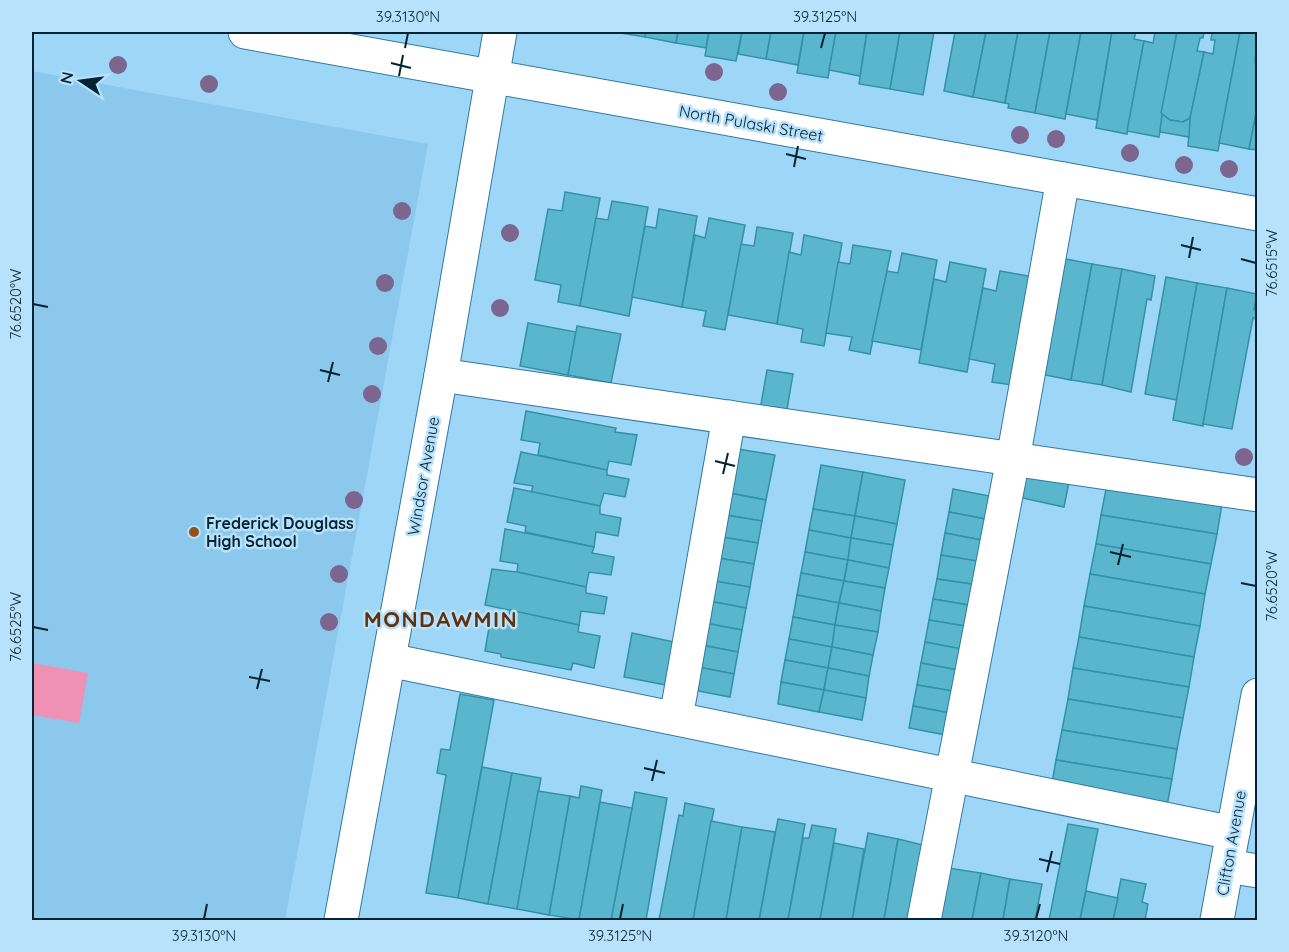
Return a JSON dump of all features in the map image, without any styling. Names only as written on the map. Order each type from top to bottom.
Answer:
[{"type":"street","name":"North Pulaski Street","points":[[245,32],[1257,214]]},
{"type":"street","name":"Windsor Avenue","points":[[341,921],[441,375],[500,32]]},
{"type":"street","points":[[924,921],[1013,459],[1063,179]]},
{"type":"street","points":[[441,375],[1257,495]]},
{"type":"street","points":[[676,718],[729,417]]},
{"type":"street","points":[[389,660],[1233,833]]},
{"type":"street","name":"Clifton Avenue","points":[[1217,921],[1242,868],[1233,833],[1257,694]]},
{"type":"shaded area","name":"Frederick Douglass High School","points":[[32,71],[428,144],[285,920],[32,920]]},
{"type":"shaded area","points":[[32,663],[88,673],[79,723],[32,715]]},
{"type":"building","points":[[614,32],[646,32],[645,37]]},
{"type":"building","points":[[646,32],[678,32],[676,43],[645,37]]},
{"type":"building","points":[[678,32],[709,32],[706,48],[676,43]]},
{"type":"building","points":[[709,32],[742,32],[736,61],[705,56]]},
{"type":"building","points":[[742,32],[771,32],[766,59],[738,54]]},
{"type":"building","points":[[771,32],[804,32],[798,65],[766,59]]},
{"type":"building","points":[[804,32],[836,32],[828,78],[797,73]]},
{"type":"building","points":[[836,32],[867,32],[860,76],[829,70]]},
{"type":"building","points":[[867,32],[900,32],[890,89],[859,84]]},
{"type":"building","points":[[900,32],[934,32],[923,95],[890,89]]},
{"type":"building","points":[[955,32],[986,32],[973,97],[944,91]]},
{"type":"building","points":[[986,32],[1018,32],[1005,103],[973,97]]},
{"type":"building","points":[[1018,32],[1050,32],[1035,113],[1008,108],[1009,104],[1005,103]]},
{"type":"building","points":[[1050,32],[1081,32],[1065,119],[1035,113]]},
{"type":"building","points":[[1081,32],[1112,32],[1097,120],[1066,114]]},
{"type":"building","points":[[1112,32],[1136,32],[1134,39],[1144,41],[1127,134],[1096,128]]},
{"type":"building","points":[[1155,32],[1177,32],[1159,137],[1127,131],[1144,41],[1153,43]]},
{"type":"building","points":[[1177,32],[1204,32],[1197,51],[1204,52],[1190,118],[1183,122],[1170,120],[1161,113]]},
{"type":"building","points":[[1212,32],[1240,32],[1218,151],[1188,146],[1190,118],[1204,52],[1213,54],[1215,40],[1211,40]]},
{"type":"building","points":[[1240,32],[1258,32],[1255,62],[1258,62],[1258,104],[1249,149],[1219,143]]},
{"type":"building","points":[[1258,104],[1258,150],[1249,149]]},
{"type":"building","points":[[1162,114],[1170,120],[1183,122],[1190,118],[1189,137],[1160,132]]},
{"type":"building","points":[[565,192],[600,198],[580,306],[558,302],[561,285],[535,280],[548,209],[562,211]]},
{"type":"building","points":[[612,201],[648,207],[629,316],[580,306],[596,218],[608,220]]},
{"type":"building","points":[[659,209],[697,216],[682,307],[632,297],[645,226],[656,228]]},
{"type":"building","points":[[709,218],[745,225],[725,330],[703,326],[706,311],[682,307],[695,235],[705,238]]},
{"type":"building","points":[[757,227],[793,233],[777,324],[728,315],[741,244],[754,246]]},
{"type":"building","points":[[804,235],[842,243],[824,346],[801,342],[803,329],[777,324],[789,252],[801,255]]},
{"type":"building","points":[[853,245],[891,251],[870,354],[849,350],[852,337],[826,333],[838,262],[850,264]]},
{"type":"building","points":[[902,253],[937,260],[921,350],[872,341],[887,271],[898,273]]},
{"type":"building","points":[[1061,258],[1092,264],[1071,380],[1040,374]]},
{"type":"building","points":[[950,262],[986,269],[967,372],[919,363],[934,279],[946,282]]},
{"type":"building","points":[[1092,264],[1122,269],[1102,385],[1071,380]]},
{"type":"building","points":[[1122,269],[1155,276],[1151,300],[1147,299],[1131,392],[1102,385]]},
{"type":"building","points":[[1000,271],[1034,277],[1012,385],[992,382],[995,364],[969,359],[983,288],[996,291]]},
{"type":"building","points":[[1166,277],[1197,283],[1177,400],[1145,394]]},
{"type":"building","points":[[1197,283],[1227,288],[1203,426],[1173,420]]},
{"type":"building","points":[[1227,288],[1257,294],[1254,310],[1258,311],[1256,319],[1253,318],[1232,429],[1203,424]]},
{"type":"building","points":[[528,323],[576,332],[568,375],[520,366]]},
{"type":"building","points":[[577,326],[621,334],[611,383],[568,375]]},
{"type":"building","points":[[767,370],[793,374],[786,415],[760,410]]},
{"type":"building","points":[[526,411],[616,428],[615,432],[637,435],[631,465],[609,461],[607,470],[538,455],[540,443],[521,440]]},
{"type":"building","points":[[732,448],[775,455],[766,500],[724,492]]},
{"type":"building","points":[[521,452],[607,470],[607,475],[629,479],[625,497],[604,493],[600,506],[531,492],[533,486],[514,483]]},
{"type":"building","points":[[821,465],[863,472],[855,516],[813,509]]},
{"type":"building","points":[[863,472],[905,480],[897,524],[855,516]]},
{"type":"building","points":[[1024,472],[1069,482],[1064,507],[1018,497]]},
{"type":"building","points":[[1107,484],[1222,504],[1217,534],[1101,515]]},
{"type":"building","points":[[514,488],[600,506],[600,514],[621,518],[618,536],[596,532],[594,547],[525,532],[526,526],[507,522]]},
{"type":"building","points":[[953,489],[995,497],[991,520],[949,512]]},
{"type":"building","points":[[724,492],[766,500],[762,521],[720,514]]},
{"type":"building","points":[[813,509],[855,516],[851,538],[809,530]]},
{"type":"building","points":[[949,512],[991,520],[987,541],[945,533]]},
{"type":"building","points":[[720,514],[762,521],[758,543],[716,536]]},
{"type":"building","points":[[1101,515],[1217,534],[1211,564],[1096,544]]},
{"type":"building","points":[[855,516],[897,524],[893,545],[851,538]]},
{"type":"building","points":[[505,529],[594,547],[592,553],[614,557],[611,575],[589,572],[586,587],[517,572],[518,564],[500,561]]},
{"type":"building","points":[[809,530],[851,538],[848,560],[805,552]]},
{"type":"building","points":[[945,533],[987,541],[983,562],[941,555]]},
{"type":"building","points":[[716,536],[758,543],[754,564],[712,557]]},
{"type":"building","points":[[851,538],[893,545],[889,568],[848,560]]},
{"type":"building","points":[[1096,544],[1211,564],[1205,594],[1090,574]]},
{"type":"building","points":[[805,552],[848,560],[844,581],[801,573]]},
{"type":"building","points":[[941,555],[983,562],[978,585],[937,579]]},
{"type":"building","points":[[712,557],[754,564],[750,587],[708,580]]},
{"type":"building","points":[[848,560],[889,568],[885,588],[844,581]]},
{"type":"building","points":[[492,569],[586,587],[586,593],[607,597],[604,614],[581,611],[579,625],[485,605]]},
{"type":"building","points":[[801,573],[844,581],[839,603],[797,595]]},
{"type":"building","points":[[1090,574],[1205,594],[1200,626],[1084,606]]},
{"type":"building","points":[[937,579],[978,585],[975,606],[933,599]]},
{"type":"building","points":[[708,580],[750,587],[746,608],[704,600]]},
{"type":"building","points":[[844,581],[885,588],[881,611],[839,603]]},
{"type":"building","points":[[797,595],[839,603],[835,625],[793,617]]},
{"type":"building","points":[[933,599],[975,606],[971,627],[929,620]]},
{"type":"building","points":[[704,600],[746,608],[742,630],[700,622]]},
{"type":"building","points":[[839,603],[881,611],[878,632],[835,625]]},
{"type":"building","points":[[1084,606],[1200,626],[1194,657],[1079,637]]},
{"type":"building","points":[[510,610],[579,625],[578,632],[600,636],[594,668],[573,663],[571,670],[501,657],[501,654],[485,651],[491,616],[508,619]]},
{"type":"building","points":[[793,617],[835,625],[832,647],[789,639]]},
{"type":"building","points":[[929,620],[971,627],[967,650],[925,642]]},
{"type":"building","points":[[700,622],[742,630],[738,652],[696,644]]},
{"type":"building","points":[[835,625],[878,632],[873,655],[832,647]]},
{"type":"building","points":[[632,633],[674,642],[666,685],[624,677]]},
{"type":"building","points":[[1079,637],[1194,657],[1189,687],[1073,668]]},
{"type":"building","points":[[789,639],[832,647],[828,668],[785,660]]},
{"type":"building","points":[[925,642],[967,650],[963,671],[921,663]]},
{"type":"building","points":[[696,644],[738,652],[734,674],[693,666]]},
{"type":"building","points":[[832,647],[873,655],[869,676],[828,668]]},
{"type":"building","points":[[785,660],[828,668],[824,690],[781,682]]},
{"type":"building","points":[[921,663],[963,671],[959,692],[917,685]]},
{"type":"building","points":[[693,666],[734,674],[730,697],[688,689]]},
{"type":"building","points":[[828,668],[869,676],[866,698],[824,690]]},
{"type":"building","points":[[1073,668],[1189,687],[1183,718],[1068,699]]},
{"type":"building","points":[[781,682],[824,690],[819,712],[778,704]]},
{"type":"building","points":[[917,685],[959,692],[955,714],[913,706]]},
{"type":"building","points":[[824,690],[866,698],[862,720],[819,712]]},
{"type":"building","points":[[460,694],[494,700],[458,898],[426,893],[446,775],[437,773],[441,749],[450,750]]},
{"type":"building","points":[[1068,699],[1183,718],[1177,749],[1062,730]]},
{"type":"building","points":[[913,706],[955,714],[951,736],[909,728]]},
{"type":"building","points":[[1062,730],[1177,749],[1172,779],[1056,760]]},
{"type":"building","points":[[1056,760],[1172,779],[1166,811],[1051,789]]},
{"type":"building","points":[[482,767],[512,773],[488,904],[458,898]]},
{"type":"building","points":[[512,773],[541,778],[517,909],[488,904]]},
{"type":"building","points":[[581,786],[602,790],[579,920],[549,915],[570,796],[579,798]]},
{"type":"building","points":[[538,791],[570,796],[549,915],[517,909]]},
{"type":"building","points":[[635,792],[667,798],[646,920],[611,920]]},
{"type":"building","points":[[600,802],[632,808],[611,920],[579,920]]},
{"type":"building","points":[[685,803],[714,809],[693,920],[659,920],[679,815],[683,816]]},
{"type":"building","points":[[778,819],[805,824],[788,920],[759,920]]},
{"type":"building","points":[[711,821],[742,827],[726,920],[693,920]]},
{"type":"building","points":[[1068,824],[1098,829],[1080,920],[1049,920]]},
{"type":"building","points":[[812,825],[836,829],[820,920],[788,920],[803,838],[809,838]]},
{"type":"building","points":[[742,827],[775,832],[759,920],[726,920]]},
{"type":"building","points":[[868,833],[898,839],[884,920],[852,920]]},
{"type":"building","points":[[898,839],[931,847],[917,920],[884,920]]},
{"type":"building","points":[[834,843],[864,849],[852,920],[820,920]]},
{"type":"building","points":[[948,868],[981,873],[972,920],[939,920]]},
{"type":"building","points":[[981,873],[1010,879],[1003,920],[972,920]]},
{"type":"building","points":[[1010,879],[1042,884],[1035,920],[1003,920]]},
{"type":"building","points":[[1121,879],[1146,884],[1142,902],[1148,904],[1145,920],[1113,920]]},
{"type":"building","points":[[1086,891],[1118,898],[1113,920],[1080,920]]},
{"type":"place","name":"Frederick Douglass High School","points":[[194,532]]},
{"type":"district","name":"MONDAWMIN","points":[[441,619]]}]
